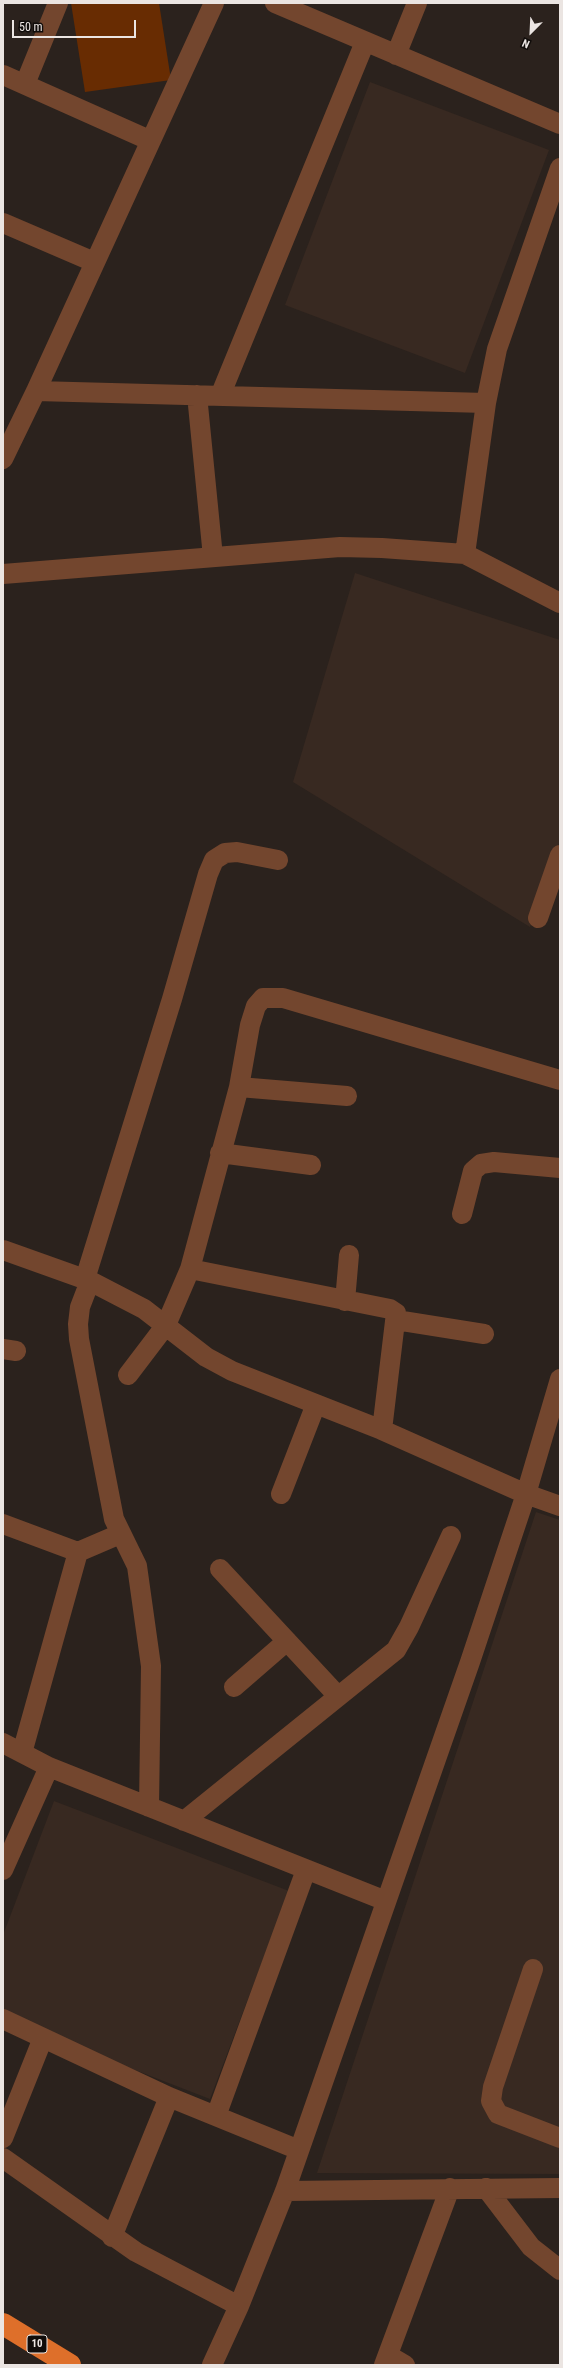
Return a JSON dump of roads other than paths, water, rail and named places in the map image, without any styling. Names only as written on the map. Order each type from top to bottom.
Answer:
[{"type":"highway","name":"10","points":[[3,2324],[70,2365]]},
{"type":"street","points":[[25,84],[58,3]]},
{"type":"street","points":[[3,459],[36,391],[149,140],[214,3]]},
{"type":"street","points":[[275,3],[560,124]]},
{"type":"street","points":[[396,54],[417,3]]},
{"type":"street","points":[[220,396],[365,42]]},
{"type":"street","points":[[3,74],[149,140]]},
{"type":"street","points":[[465,554],[486,403],[497,349],[560,168]]},
{"type":"street","points":[[3,223],[94,262]]},
{"type":"street","points":[[36,391],[486,403]]},
{"type":"street","points":[[197,395],[212,557]]},
{"type":"street","points":[[3,574],[340,548],[465,554],[560,603]]},
{"type":"street","points":[[149,1807],[151,1666],[137,1566],[120,1534],[114,1519],[79,1339],[78,1324],[80,1307],[208,874],[214,860],[225,852],[237,852],[278,860]]},
{"type":"street","points":[[538,918],[560,855]]},
{"type":"street","points":[[128,1375],[166,1325],[190,1269],[239,1087],[250,1025],[256,1006],[263,998],[283,998],[560,1080]]},
{"type":"street","points":[[239,1087],[347,1096]]},
{"type":"street","points":[[220,1153],[311,1165]]},
{"type":"street","points":[[462,1214],[473,1171],[481,1164],[494,1162],[560,1168]]},
{"type":"street","points":[[3,1250],[88,1280],[144,1310],[166,1325],[206,1357],[232,1371],[382,1430],[526,1494],[560,1506]]},
{"type":"street","points":[[345,1301],[349,1256]]},
{"type":"street","points":[[190,1269],[390,1309],[396,1313],[382,1430]]},
{"type":"street","points":[[396,1320],[484,1334]]},
{"type":"street","points":[[212,2365],[239,2306],[285,2190],[470,1662],[526,1494],[560,1379]]},
{"type":"street","points":[[281,1494],[316,1404]]},
{"type":"street","points":[[3,1524],[78,1552],[120,1534]]},
{"type":"street","points":[[184,1821],[337,1695],[396,1650],[409,1627],[451,1536]]},
{"type":"street","points":[[22,1753],[78,1552]]},
{"type":"street","points":[[220,1569],[337,1695]]},
{"type":"street","points":[[234,1687],[287,1641]]},
{"type":"street","points":[[3,1743],[49,1767],[386,1901]]},
{"type":"street","points":[[3,1870],[49,1767]]},
{"type":"street","points":[[216,2116],[306,1870]]},
{"type":"street","points":[[533,1969],[493,2087],[491,2101],[498,2114],[560,2138]]},
{"type":"street","points":[[3,2019],[169,2097],[299,2150]]},
{"type":"street","points":[[3,2138],[43,2038]]},
{"type":"street","points":[[112,2236],[169,2097]]},
{"type":"street","points":[[3,2158],[136,2252],[239,2306]]},
{"type":"street","points":[[405,2365],[386,2360],[450,2188]]},
{"type":"street","points":[[486,2188],[531,2247],[560,2270]]},
{"type":"street","points":[[285,2190],[560,2188]]}]
